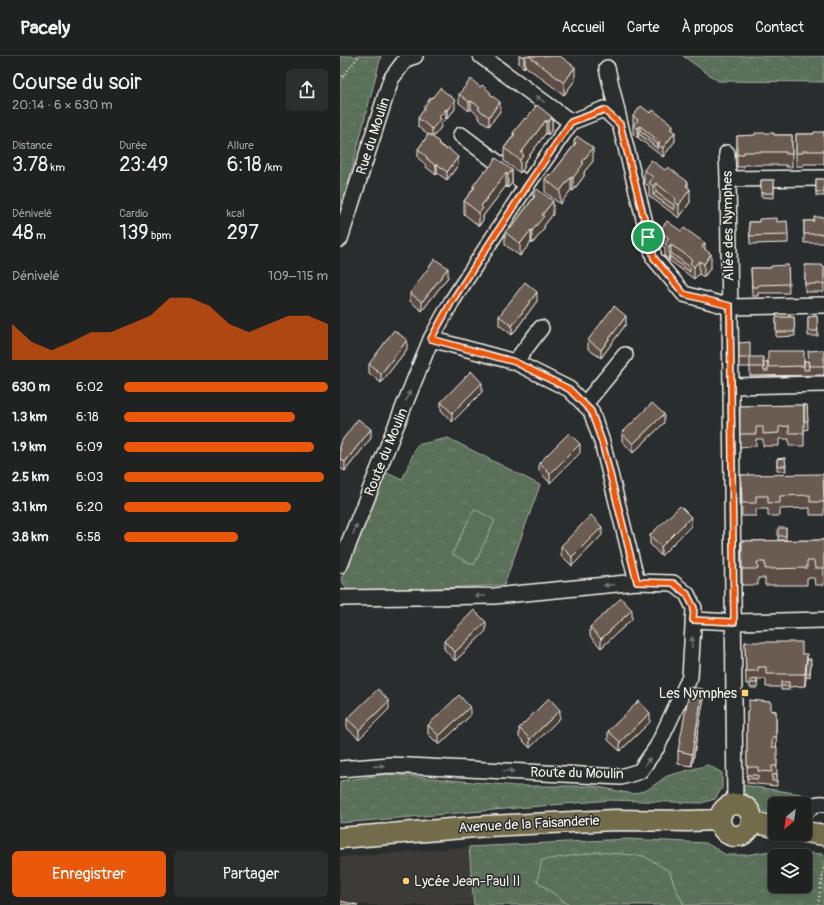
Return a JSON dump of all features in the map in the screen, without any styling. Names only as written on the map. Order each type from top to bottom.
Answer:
[{"type":"main road","points":[[735,803],[748,809],[752,822],[747,832],[742,835],[732,836],[723,830],[719,820],[720,815],[726,807],[735,803]]},
{"type":"main road","name":"Avenue de la Faisanderie","points":[[340,838],[504,825],[615,820],[719,820]]},
{"type":"main road","points":[[752,822],[768,825]]},
{"type":"main road","points":[[812,833],[824,835]]},
{"type":"street","name":"Rue du Moulin","points":[[340,239],[391,79],[406,59],[415,56]]},
{"type":"street","points":[[481,56],[571,122],[604,110],[620,124]]},
{"type":"street","points":[[607,68],[654,258],[684,294],[730,306],[824,305]]},
{"type":"street","name":"Route du Moulin","points":[[340,565],[431,339],[452,301],[527,186],[571,122]]},
{"type":"street","points":[[461,135],[527,186]]},
{"type":"street","name":"Allée des Nymphes","points":[[726,153],[728,179],[730,306],[735,803]]},
{"type":"street","points":[[728,179],[824,178]]},
{"type":"street","points":[[515,362],[540,328]]},
{"type":"street","points":[[431,339],[515,362],[569,389],[591,411],[602,442],[637,582]]},
{"type":"street","points":[[584,404],[625,356]]},
{"type":"street","points":[[731,386],[824,384]]},
{"type":"street","name":"Route du Moulin","points":[[340,598],[494,596],[637,582],[673,583],[687,594],[694,608],[690,677],[658,747],[640,771],[621,777],[390,765],[340,769]]},
{"type":"street","points":[[693,620],[734,622],[824,620]]},
{"type":"street","points":[[812,806],[814,804],[824,804]]},
{"type":"path","points":[[340,80],[358,56]]},
{"type":"path","points":[[818,905],[824,866]]},
{"type":"shaded area","name":"Lycée Jean-Paul II","points":[[469,847],[474,905],[340,905],[340,857]]},
{"type":"green space","points":[[340,56],[381,56],[340,215]]},
{"type":"green space","points":[[683,56],[824,56],[824,82],[718,81]]},
{"type":"green space","points":[[448,438],[540,485],[504,585],[356,592],[347,589],[341,579],[385,472],[402,480],[417,445]]},
{"type":"green space","points":[[474,509],[495,520],[474,565],[452,554]]},
{"type":"green space","points":[[708,765],[722,773],[722,788],[715,799],[701,803],[611,800],[340,823],[340,781],[387,774],[516,786],[593,786],[633,794],[647,790],[667,776]]},
{"type":"green space","points":[[742,785],[801,794],[801,797],[768,797],[768,816],[758,810],[747,797]]},
{"type":"green space","points":[[628,839],[706,843],[726,855],[746,855],[768,851],[768,893],[812,893],[812,853],[824,854],[824,905],[684,905],[669,871],[537,881],[569,905],[474,905],[469,847]]},
{"type":"green space","points":[[599,852],[644,856],[669,871],[684,905],[569,905],[537,881],[542,860]]},
{"type":"building","points":[[529,56],[560,56],[575,67],[564,83]]},
{"type":"building","points":[[471,79],[480,87],[482,85],[500,102],[489,117],[478,109],[480,107],[471,101],[469,102],[459,94]]},
{"type":"building","points":[[440,88],[455,100],[439,117],[441,119],[432,129],[418,118],[431,97],[432,98]]},
{"type":"building","points":[[537,105],[552,117],[548,122],[546,120],[521,153],[524,155],[520,160],[504,148],[515,134],[513,133]]},
{"type":"building","points":[[641,106],[650,113],[653,110],[673,125],[670,129],[675,132],[663,148],[658,145],[660,142],[640,126],[638,129],[633,125],[638,120],[633,116]]},
{"type":"building","points":[[640,130],[658,144],[658,149],[638,133]]},
{"type":"building","points":[[814,132],[824,132],[824,151],[803,151],[803,153],[796,153],[796,134],[814,134]]},
{"type":"building","points":[[755,133],[792,135],[792,154],[786,154],[786,152],[744,152],[744,154],[737,155],[737,136],[755,135]]},
{"type":"building","points":[[429,134],[439,142],[438,143],[447,150],[448,148],[458,157],[447,172],[437,164],[436,166],[418,149]]},
{"type":"building","points":[[577,136],[593,148],[582,162],[584,163],[573,178],[571,177],[560,191],[545,179],[549,174],[551,175],[576,143],[574,141]]},
{"type":"building","points":[[496,158],[512,170],[508,175],[506,173],[481,206],[483,208],[479,213],[464,201],[475,187],[473,186],[484,171],[486,172]]},
{"type":"building","points":[[651,160],[665,170],[668,167],[688,182],[686,186],[690,189],[679,205],[674,202],[676,199],[656,183],[653,186],[649,183],[653,177],[644,170]]},
{"type":"building","points":[[816,179],[824,179],[824,192],[816,192]]},
{"type":"building","points":[[761,180],[774,180],[774,193],[761,193]]},
{"type":"building","points":[[537,189],[553,201],[542,215],[544,216],[520,244],[505,232],[509,227],[511,228],[535,196],[533,194]]},
{"type":"building","points":[[656,192],[674,205],[674,210],[653,195]]},
{"type":"building","points":[[814,217],[824,217],[824,234],[804,234],[804,221],[814,221]]},
{"type":"building","points":[[777,218],[777,222],[787,221],[788,235],[750,236],[749,222],[759,222],[759,219]]},
{"type":"building","points":[[667,221],[681,231],[684,228],[705,243],[702,247],[711,254],[704,264],[699,261],[694,267],[690,263],[692,260],[682,252],[671,245],[669,248],[665,244],[669,238],[659,231]]},
{"type":"building","points":[[671,253],[690,267],[690,272],[669,256]]},
{"type":"building","points":[[435,259],[448,268],[422,302],[410,293]]},
{"type":"building","points":[[788,265],[789,284],[758,285],[758,287],[752,287],[751,268],[771,268],[771,266]]},
{"type":"building","points":[[805,265],[824,266],[824,284],[805,284]]},
{"type":"building","points":[[525,282],[537,292],[512,326],[499,316]]},
{"type":"building","points":[[614,306],[626,316],[601,350],[588,340]]},
{"type":"building","points":[[817,316],[818,331],[808,331],[808,317]]},
{"type":"building","points":[[776,317],[794,317],[795,332],[776,332]]},
{"type":"building","points":[[394,330],[407,340],[381,374],[369,364]]},
{"type":"building","points":[[750,342],[750,357],[763,357],[764,367],[750,367],[750,358],[739,358],[739,343]]},
{"type":"building","points":[[824,350],[824,366],[809,366],[808,351]]},
{"type":"building","points":[[768,351],[804,351],[804,366],[768,367]]},
{"type":"building","points":[[804,361],[808,361],[809,370],[804,370]]},
{"type":"building","points":[[763,362],[768,362],[768,371],[764,371]]},
{"type":"building","points":[[471,371],[482,383],[452,413],[441,402]]},
{"type":"building","points":[[652,403],[664,414],[633,444],[622,433]]},
{"type":"building","points":[[804,405],[804,433],[789,433],[789,426],[779,427],[779,433],[763,434],[763,427],[756,427],[756,434],[740,434],[740,406]]},
{"type":"building","points":[[804,405],[807,405],[808,421],[804,421]]},
{"type":"building","points":[[358,419],[371,429],[345,462],[340,459],[340,443]]},
{"type":"building","points":[[569,433],[580,444],[550,474],[539,463]]},
{"type":"building","points":[[785,458],[786,466],[777,466],[777,459]]},
{"type":"building","points":[[823,474],[824,502],[810,502],[810,495],[780,496],[780,503],[768,503],[768,496],[756,496],[756,503],[742,503],[741,475]]},
{"type":"building","points":[[680,506],[691,517],[661,547],[650,535]]},
{"type":"building","points":[[591,515],[602,527],[572,557],[561,546]]},
{"type":"building","points":[[778,528],[786,528],[786,536],[778,536]]},
{"type":"building","points":[[824,540],[824,568],[815,568],[814,561],[807,561],[807,568],[765,569],[765,562],[757,562],[758,569],[742,569],[742,541]]},
{"type":"building","points":[[621,598],[632,610],[601,639],[590,627]]},
{"type":"building","points":[[474,610],[486,622],[455,652],[444,641]]},
{"type":"building","points":[[745,642],[802,642],[802,654],[807,654],[805,674],[766,674],[766,667],[758,667],[758,671],[746,671]]},
{"type":"building","points":[[807,659],[811,659],[810,673],[806,673]]},
{"type":"building","points":[[757,679],[757,683],[750,683],[750,680]]},
{"type":"building","points":[[781,682],[789,682],[789,686],[781,686]]},
{"type":"building","points":[[690,687],[703,689],[692,754],[678,751]]},
{"type":"building","points":[[378,689],[389,701],[359,730],[347,719]]},
{"type":"building","points":[[459,695],[470,707],[439,736],[428,725]]},
{"type":"building","points":[[549,698],[560,710],[530,739],[519,728]]},
{"type":"building","points":[[749,700],[771,702],[771,711],[776,711],[776,737],[772,737],[772,747],[777,747],[777,766],[772,766],[772,772],[758,771],[758,767],[747,767],[747,711],[749,710]]},
{"type":"building","points":[[639,701],[650,713],[620,742],[608,731]]},
{"type":"building","points":[[777,774],[777,781],[772,781],[772,775]]},
{"type":"building","points":[[747,775],[758,775],[758,779],[747,778]]},
{"type":"building","points":[[340,901],[358,905],[340,905]]},
{"type":"place","name":"Les Nymphes","points":[[745,693]]},
{"type":"place","name":"Lycée Jean-Paul II","points":[[406,881]]},
{"type":"route","points":[[604,110],[620,124],[648,237],[654,258],[684,294],[730,306],[734,622],[693,620],[694,608],[687,594],[673,583],[637,582],[602,442],[591,411],[569,389],[515,362],[431,339],[452,301],[527,186],[571,122],[604,110]]}]
